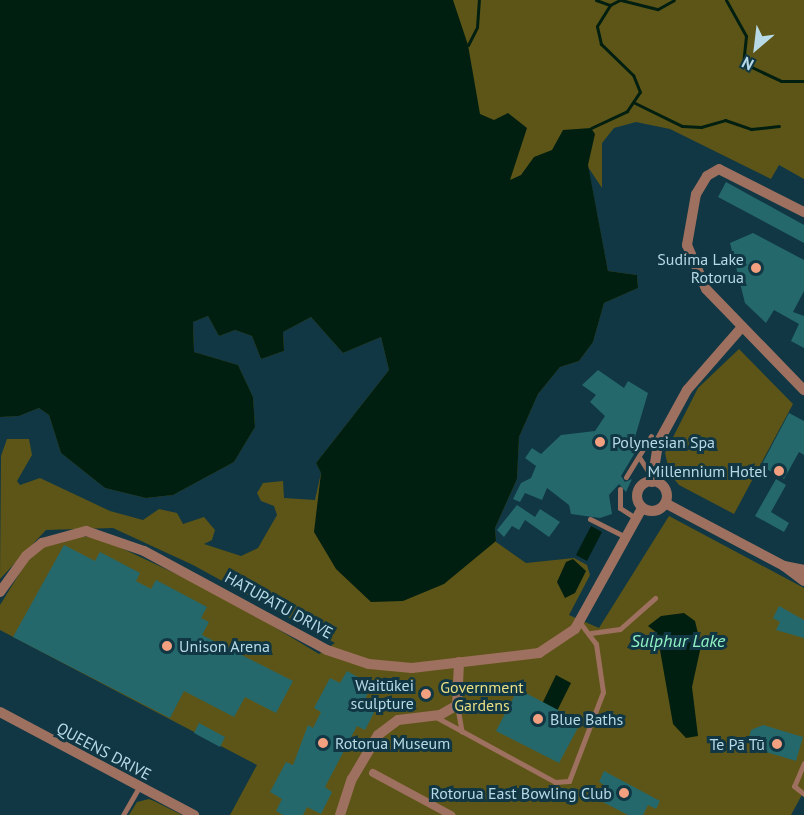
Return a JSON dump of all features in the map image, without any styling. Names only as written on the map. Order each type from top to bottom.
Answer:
[{"type":"street","points":[[803,388],[741,328],[693,268],[687,245],[692,208],[700,185],[715,170],[729,171],[804,212]]},
{"type":"street","points":[[665,503],[655,511],[642,508],[638,490],[651,478],[661,437],[687,390],[741,328]]},
{"type":"street","points":[[651,478],[665,490],[665,503]]},
{"type":"street","points":[[665,503],[784,566],[804,581]]},
{"type":"street","name":"HATUPATU DRIVE","points":[[0,592],[26,556],[42,543],[76,532],[97,533],[172,564],[335,653],[395,668],[545,651],[566,639],[580,623],[642,508]]},
{"type":"street","points":[[784,566],[804,570]]},
{"type":"street","points":[[340,815],[352,779],[378,735],[405,718],[435,716],[457,705],[459,662]]},
{"type":"street","name":"QUEENS DRIVE","points":[[0,712],[194,815]]},
{"type":"street","points":[[373,773],[451,815]]},
{"type":"lane","points":[[626,477],[651,436]]},
{"type":"lane","points":[[639,457],[651,478]]},
{"type":"lane","points":[[633,467],[651,478]]},
{"type":"lane","points":[[620,489],[620,508],[637,519]]},
{"type":"lane","points":[[590,519],[627,538]]},
{"type":"lane","points":[[591,633],[620,629],[656,598]]},
{"type":"lane","points":[[435,716],[555,782],[569,781],[603,692],[602,662],[591,633],[580,623]]},
{"type":"lane","points":[[457,705],[462,732]]},
{"type":"lane","points":[[804,763],[794,786],[804,794]]},
{"type":"lane","points":[[123,815],[140,786]]},
{"type":"green space","name":"Government Gardens","points":[[0,0],[804,0],[804,179],[779,165],[771,179],[670,129],[636,122],[614,128],[602,143],[602,188],[588,167],[608,271],[637,275],[638,288],[604,303],[593,342],[579,361],[560,367],[538,394],[519,437],[517,479],[495,528],[496,542],[526,563],[574,558],[587,565],[590,575],[569,615],[599,628],[669,516],[804,588],[804,791],[791,815],[230,815],[257,765],[0,630],[0,605],[26,563],[49,542],[78,536],[100,538],[223,596],[319,654],[335,643],[193,565],[113,528],[46,530],[0,579],[1,456],[7,439],[29,439],[32,455],[17,481],[20,485],[40,478],[110,511],[143,520],[159,509],[177,513],[183,524],[204,517],[215,530],[212,540],[204,544],[241,556],[258,548],[277,515],[274,506],[261,501],[257,493],[263,483],[283,481],[284,498],[315,500],[321,473],[316,463],[389,370],[381,337],[343,353],[311,317],[283,332],[284,351],[261,359],[252,336],[235,330],[219,336],[208,316],[193,322],[194,352],[238,365],[253,397],[255,427],[234,462],[173,495],[146,498],[105,488],[61,453],[49,415],[39,408],[19,416],[0,417]]},
{"type":"green space","points":[[739,349],[793,404],[734,514],[679,485],[670,474],[665,453],[698,388]]},
{"type":"green space","points":[[149,799],[182,815],[129,815],[137,802]]},
{"type":"water","points":[[0,0],[453,0],[468,45],[480,114],[494,120],[508,113],[527,128],[510,180],[521,175],[534,157],[552,150],[563,130],[591,128],[595,134],[588,165],[608,271],[637,275],[638,288],[604,303],[593,342],[579,361],[560,367],[538,394],[519,437],[517,479],[495,528],[496,541],[444,584],[403,601],[371,602],[336,569],[314,532],[321,473],[316,463],[389,370],[381,337],[343,353],[311,317],[283,332],[284,351],[261,359],[252,336],[235,330],[219,336],[208,316],[193,322],[194,352],[238,365],[253,397],[255,427],[234,462],[173,495],[146,498],[105,488],[61,453],[49,415],[39,408],[19,416],[0,417]]},
{"type":"water","points":[[591,526],[602,532],[587,561],[576,555]]},
{"type":"water","points":[[573,559],[586,571],[575,593],[565,598],[557,582],[566,562]]},
{"type":"water","name":"Sulphur Lake","points":[[684,613],[695,621],[701,646],[692,687],[698,736],[686,738],[673,724],[657,633],[648,626],[661,616]]},
{"type":"water","points":[[556,675],[571,683],[557,711],[542,704]]},
{"type":"building","points":[[726,182],[804,225],[804,243],[718,197]]},
{"type":"building","points":[[753,233],[804,260],[804,291],[793,312],[804,316],[804,348],[791,341],[799,324],[774,310],[766,323],[745,303],[730,243]]},
{"type":"building","name":"Polynesian Spa","points":[[598,370],[624,388],[628,381],[648,393],[635,437],[642,441],[621,476],[625,482],[632,479],[626,492],[619,484],[609,495],[612,514],[600,518],[571,514],[569,505],[547,488],[542,500],[525,493],[520,502],[513,499],[521,483],[531,478],[536,466],[525,458],[532,448],[541,454],[561,435],[595,431],[605,416],[590,402],[596,395],[582,385]]},
{"type":"building","name":"Millennium Hotel","points":[[789,413],[804,421],[804,455],[799,452],[784,479],[761,466]]},
{"type":"building","points":[[776,479],[786,485],[771,512],[789,523],[784,532],[755,516]]},
{"type":"building","points":[[517,505],[535,517],[540,509],[560,522],[549,537],[525,520],[519,530],[512,526],[504,537],[497,530]]},
{"type":"building","name":"Unison Arena","points":[[64,545],[95,561],[100,552],[140,573],[136,581],[151,589],[156,580],[207,607],[201,618],[209,622],[202,635],[293,681],[276,713],[245,697],[234,717],[184,691],[170,718],[13,637]]},
{"type":"building","points":[[779,606],[804,620],[804,638],[776,630],[780,622],[773,618]]},
{"type":"building","name":"Rotorua Museum","points":[[347,671],[372,685],[364,701],[377,707],[365,730],[357,726],[325,787],[332,792],[321,814],[307,807],[303,815],[283,815],[276,811],[282,799],[270,792],[286,762],[293,765],[308,725],[313,728],[321,712],[314,708],[330,678],[340,683]]},
{"type":"building","name":"Blue Baths","points":[[518,689],[581,722],[559,763],[496,731]]},
{"type":"building","points":[[199,723],[225,737],[220,747],[194,733]]},
{"type":"building","name":"Te Pā Tū","points":[[763,725],[803,737],[796,761],[756,749],[749,738],[751,730]]},
{"type":"building","name":"Rotorua East Bowling Club","points":[[604,771],[660,801],[656,809],[648,805],[643,815],[628,815],[599,800],[606,786],[599,782]]},
{"type":"waterway","points":[[468,45],[477,27],[479,0]]},
{"type":"waterway","points":[[596,0],[610,5],[620,0]]},
{"type":"waterway","points":[[621,0],[658,9],[674,0]]},
{"type":"waterway","points":[[726,0],[746,36],[743,63],[781,81],[804,81]]},
{"type":"waterway","points":[[591,128],[627,111],[640,92],[633,75],[601,44],[597,26],[610,5]]},
{"type":"waterway","points":[[635,103],[682,126],[701,127],[725,120],[751,129],[779,126]]},
{"type":"place","name":"Sudima Lake Rotorua","points":[[756,268]]},
{"type":"place","name":"Polynesian Spa","points":[[600,442]]},
{"type":"place","name":"Millennium Hotel","points":[[779,471]]},
{"type":"place","name":"Unison Arena","points":[[167,646]]},
{"type":"place","name":"Waitūkei sculpture","points":[[426,694]]},
{"type":"place","name":"Blue Baths","points":[[538,719]]},
{"type":"place","name":"Rotorua Museum","points":[[323,743]]},
{"type":"place","name":"Te Pā Tū","points":[[777,744]]},
{"type":"place","name":"Rotorua East Bowling Club","points":[[624,793]]}]
